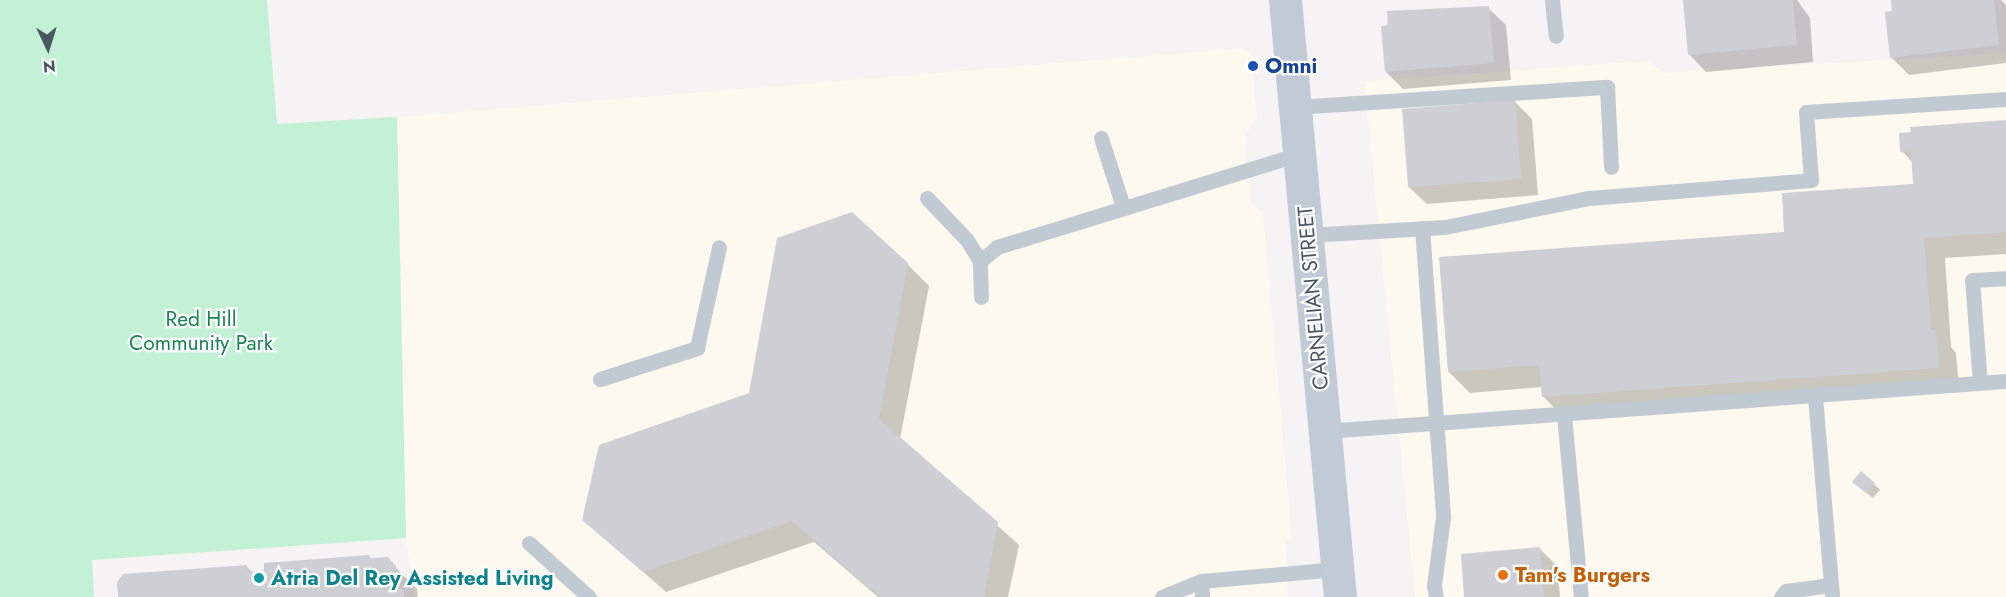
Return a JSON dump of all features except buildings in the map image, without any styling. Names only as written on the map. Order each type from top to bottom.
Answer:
[{"type":"main road","name":"CARNELIAN STREET","points":[[1285,0],[1339,583]]},
{"type":"lane","points":[[1552,0],[1556,36]]},
{"type":"lane","points":[[1295,107],[1607,87],[1611,167]]},
{"type":"lane","points":[[1307,235],[1445,227],[1589,198],[1811,180],[1806,112],[2006,99]]},
{"type":"lane","points":[[1101,138],[1123,207]]},
{"type":"lane","points":[[980,261],[997,247],[1299,154]]},
{"type":"lane","points":[[927,198],[967,240],[980,261],[981,297]]},
{"type":"lane","points":[[1422,228],[1434,423],[1443,517],[1434,585],[1436,597]]},
{"type":"lane","points":[[600,380],[697,348],[719,247]]},
{"type":"lane","points":[[1980,383],[1972,280],[2006,278]]},
{"type":"lane","points":[[1325,431],[1815,397],[2006,381]]},
{"type":"lane","points":[[1781,597],[1786,591],[1832,591],[1815,397]]},
{"type":"lane","points":[[1564,415],[1581,597]]},
{"type":"lane","points":[[529,543],[589,597]]},
{"type":"lane","points":[[1162,597],[1202,589],[1339,583]]},
{"type":"shaded area","points":[[1243,48],[1251,53],[1257,117],[1245,135],[1251,202],[1263,213],[1292,537],[1285,542],[1288,597],[414,597],[406,538],[397,117]]},
{"type":"shaded area","points":[[2006,53],[2006,597],[1415,597],[1364,81],[1647,61],[1665,73]]},
{"type":"green space","name":"Red Hill Community Park","points":[[0,0],[267,0],[277,124],[397,117],[406,538],[92,560],[94,597],[0,597]]},
{"type":"place","name":"Omni","points":[[1253,66]]},
{"type":"place","name":"Tam's Burgers","points":[[1503,575]]},
{"type":"place","name":"Atria Del Rey Assisted Living","points":[[259,578]]}]
